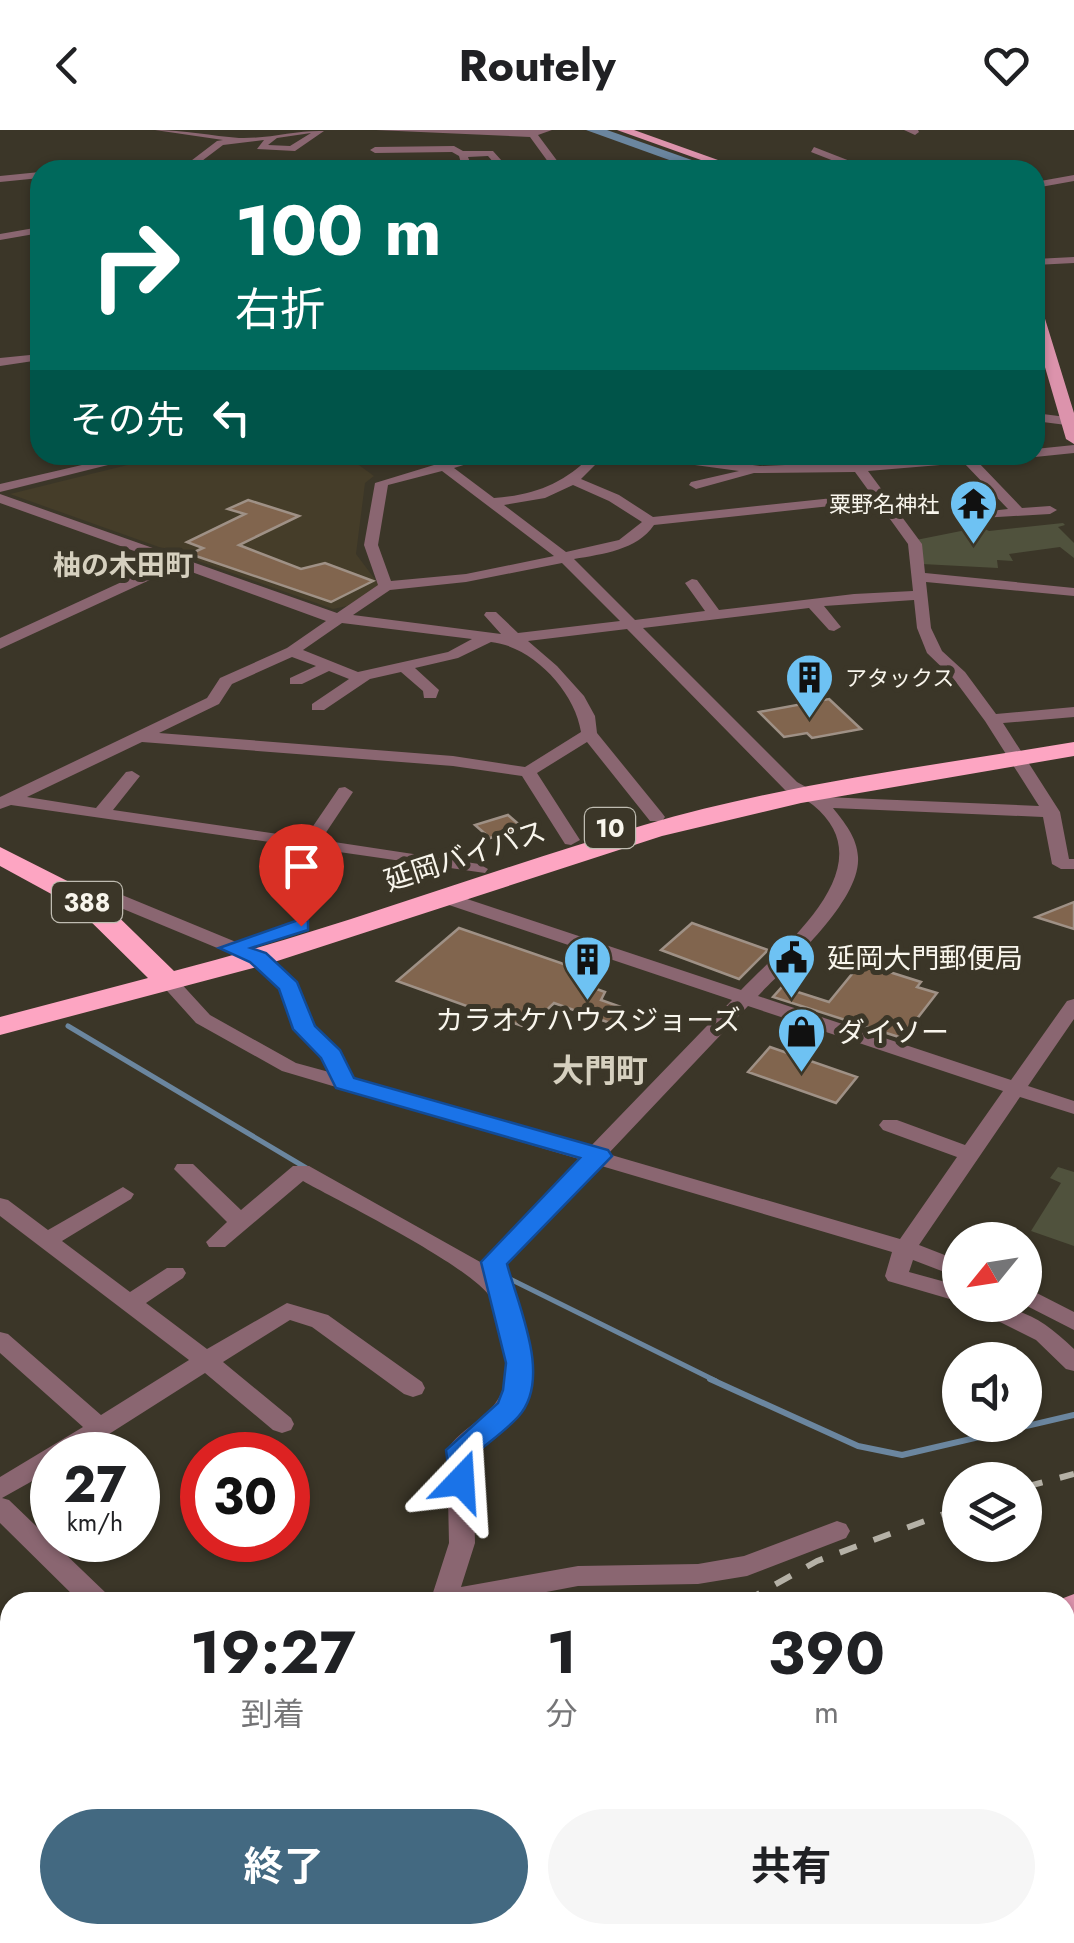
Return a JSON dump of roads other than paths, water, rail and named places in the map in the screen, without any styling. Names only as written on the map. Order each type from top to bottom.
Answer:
[{"type":"highway","name":"延岡バイパス","points":[[0,1026],[164,976],[230,948],[656,817],[804,794],[1074,739]]},
{"type":"highway","name":"延岡バイパス","points":[[1014,754],[1074,749]]},
{"type":"highway","name":"延岡バイパス","points":[[0,1009],[258,958],[654,830],[804,794]]},
{"type":"highway","name":"388","points":[[0,855],[87,902],[164,976]]},
{"type":"main road","points":[[630,131],[712,160]]},
{"type":"main road","points":[[1045,341],[1074,439]]},
{"type":"street","points":[[159,130],[241,138]]},
{"type":"street","points":[[225,130],[241,138]]},
{"type":"street","points":[[196,160],[210,148],[241,138],[314,130]]},
{"type":"street","points":[[278,133],[260,144],[267,153],[292,154],[322,130]]},
{"type":"street","points":[[373,137],[533,134],[548,130]]},
{"type":"street","points":[[533,134],[551,160]]},
{"type":"street","points":[[373,137],[464,159]]},
{"type":"street","points":[[814,150],[840,160]]},
{"type":"street","points":[[440,156],[464,159],[490,154],[496,160]]},
{"type":"street","points":[[0,179],[30,176]]},
{"type":"street","points":[[1045,183],[1074,178]]},
{"type":"street","points":[[0,237],[30,232]]},
{"type":"street","points":[[1045,261],[1074,260]]},
{"type":"street","points":[[0,362],[30,358]]},
{"type":"street","points":[[1045,418],[1071,422]]},
{"type":"street","points":[[1045,451],[1074,449]]},
{"type":"street","points":[[4,484],[94,465]]},
{"type":"street","points":[[386,586],[370,558],[373,518],[382,484],[425,465]]},
{"type":"street","points":[[443,465],[564,558],[842,833],[850,859],[834,904],[741,998],[600,1156],[574,1175],[498,1281]]},
{"type":"street","points":[[494,502],[549,493],[574,481],[589,465]]},
{"type":"street","points":[[724,465],[822,474],[895,465]]},
{"type":"street","points":[[974,465],[1018,512]]},
{"type":"street","points":[[859,468],[912,537],[924,628],[935,653],[959,675],[992,719],[1051,812],[1060,864],[1074,864]]},
{"type":"street","points":[[696,484],[760,470]]},
{"type":"street","points":[[574,481],[614,498],[650,521],[882,497]]},
{"type":"street","points":[[0,498],[339,617],[490,638],[921,595]]},
{"type":"street","points":[[986,515],[1050,510]]},
{"type":"street","points":[[4,802],[213,701],[226,681],[292,651],[386,586],[466,578],[564,558],[624,542],[646,530],[650,521]]},
{"type":"street","points":[[1,642],[178,562]]},
{"type":"street","points":[[920,577],[1074,592]]},
{"type":"street","points":[[692,583],[716,615]]},
{"type":"street","points":[[813,603],[834,627]]},
{"type":"street","points":[[491,616],[510,639],[563,681],[590,716],[589,734],[656,817]]},
{"type":"street","points":[[318,708],[364,676],[406,668],[490,638]]},
{"type":"street","points":[[292,651],[364,676]]},
{"type":"street","points":[[296,681],[328,666]]},
{"type":"street","points":[[406,668],[431,690],[430,695]]},
{"type":"street","points":[[992,719],[1074,712]]},
{"type":"street","points":[[142,737],[453,761],[528,772],[589,734]]},
{"type":"street","points":[[528,772],[572,840]]},
{"type":"street","points":[[101,812],[132,776]]},
{"type":"street","points":[[310,843],[345,792]]},
{"type":"street","points":[[804,794],[1051,812]]},
{"type":"street","points":[[4,802],[101,812],[479,869]]},
{"type":"street","points":[[87,902],[104,894],[258,958],[290,987],[305,1029],[332,1055],[344,1083]]},
{"type":"street","points":[[443,897],[1074,1108]]},
{"type":"street","points":[[164,976],[203,1019],[245,1046],[289,1067],[600,1156],[906,1248],[942,1263]]},
{"type":"street","points":[[942,1289],[896,1276],[906,1248],[1074,1005]]},
{"type":"street","points":[[890,1124],[972,1155]]},
{"type":"street","points":[[185,1168],[241,1222]]},
{"type":"street","points":[[217,1242],[302,1171],[498,1281],[519,1363],[516,1390],[510,1409],[460,1450],[462,1543],[446,1592]]},
{"type":"street","points":[[49,1239],[123,1194]]},
{"type":"street","points":[[0,1205],[131,1302],[282,1424]]},
{"type":"street","points":[[131,1302],[175,1273]]},
{"type":"street","points":[[1042,1305],[1074,1322]]},
{"type":"street","points":[[94,1432],[287,1310],[320,1320],[412,1388]]},
{"type":"street","points":[[1020,1322],[1044,1334],[1074,1364]]},
{"type":"street","points":[[0,1340],[100,1428]]},
{"type":"street","points":[[0,1489],[30,1471]]},
{"type":"street","points":[[0,1506],[86,1592]]},
{"type":"street","points":[[495,1592],[578,1576],[698,1574],[747,1566],[837,1531]]},
{"type":"waterway","points":[[593,130],[682,160]]},
{"type":"waterway","points":[[68,1026],[308,1169]]},
{"type":"waterway","points":[[506,1277],[716,1381]]},
{"type":"waterway","points":[[710,1379],[858,1446],[902,1455],[1074,1415]]},
{"type":"railway","points":[[1042,1482],[1074,1474]]},
{"type":"railway","points":[[762,1592],[817,1561],[942,1515]]},
{"type":"place","name":"粟野名神社","points":[[974,546]]},
{"type":"place","name":"アタックス","points":[[810,720]]},
{"type":"place","name":"延岡大門郵便局","points":[[792,1000]]},
{"type":"place","name":"カラオケハウスジョーズ","points":[[588,1002]]},
{"type":"place","name":"ダイソー","points":[[802,1074]]},
{"type":"district","name":"柚の木田町","points":[[123,565]]},
{"type":"district","name":"大門町","points":[[600,1071]]}]
